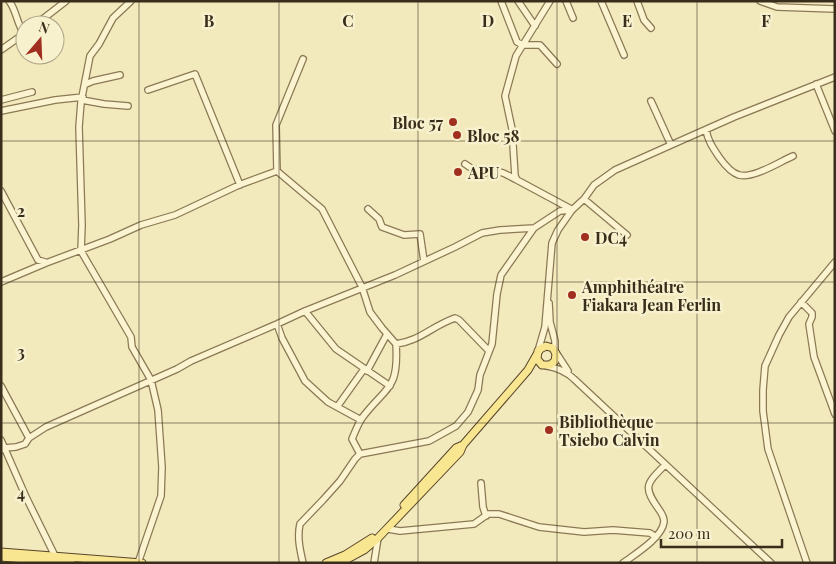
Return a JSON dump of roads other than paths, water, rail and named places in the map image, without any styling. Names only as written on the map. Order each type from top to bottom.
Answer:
[{"type":"main road","points":[[340,563],[364,550],[388,529],[460,452],[463,445],[528,370],[540,349],[546,346],[555,351],[555,361],[546,366],[528,370]]},
{"type":"main road","points":[[538,352],[537,359],[542,365],[546,366]]},
{"type":"main road","points":[[326,563],[345,555],[377,534],[456,448],[463,445]]},
{"type":"main road","points":[[1,552],[140,563]]},
{"type":"main road","points":[[1,557],[71,563]]},
{"type":"street","points":[[9,1],[15,15]]},
{"type":"street","points":[[48,15],[66,1]]},
{"type":"street","points":[[131,1],[113,18],[90,56],[79,127],[81,251],[130,337],[132,347],[151,380],[158,410],[161,496],[140,563]]},
{"type":"street","points":[[501,1],[517,42],[523,45],[540,45],[556,64]]},
{"type":"street","points":[[518,1],[535,26]]},
{"type":"street","points":[[517,180],[515,176],[512,129],[504,96],[513,64],[550,1]]},
{"type":"street","points":[[566,1],[573,18]]},
{"type":"street","points":[[601,1],[624,55]]},
{"type":"street","points":[[637,1],[644,20],[651,28]]},
{"type":"street","points":[[760,1],[777,7],[835,8]]},
{"type":"street","points":[[1,50],[15,40]]},
{"type":"street","points":[[303,58],[276,125],[277,171],[322,209],[362,287],[370,312],[396,344],[397,360],[395,374],[390,386],[361,420],[352,439],[360,454]]},
{"type":"street","points":[[148,90],[195,74],[240,185]]},
{"type":"street","points":[[86,84],[120,76]]},
{"type":"street","points":[[538,352],[545,327],[552,244],[558,230],[572,210],[584,199],[594,185],[615,170],[734,117],[835,76]]},
{"type":"street","points":[[816,84],[835,131]]},
{"type":"street","points":[[1,100],[32,92]]},
{"type":"street","points":[[1,111],[55,100],[82,98],[104,104],[128,106]]},
{"type":"street","points":[[651,100],[671,145]]},
{"type":"street","points":[[706,130],[708,140],[713,149],[726,166],[738,175],[750,176],[793,156]]},
{"type":"street","points":[[465,164],[471,168],[486,172],[496,170],[572,210]]},
{"type":"street","points":[[1,282],[46,262],[81,251],[141,225],[175,215],[240,185],[277,171]]},
{"type":"street","points":[[1,191],[38,260],[46,262]]},
{"type":"street","points":[[584,199],[627,235]]},
{"type":"street","points":[[368,209],[379,219],[382,227],[404,235],[420,234],[424,260]]},
{"type":"street","points":[[303,563],[299,548],[300,524],[323,500],[360,454],[429,440],[456,426],[468,412],[478,390],[480,374],[492,344],[497,294],[501,275],[534,228],[560,211],[572,210]]},
{"type":"street","points":[[3,449],[25,444],[29,438],[62,419],[305,311],[395,275],[482,233],[534,228]]},
{"type":"street","points":[[807,563],[768,449],[763,411],[766,366],[789,317],[835,262]]},
{"type":"street","points":[[548,292],[550,322],[555,341],[555,351],[574,379]]},
{"type":"street","points":[[801,302],[812,313],[810,324],[814,357],[835,414]]},
{"type":"street","points":[[305,311],[336,349],[390,386]]},
{"type":"street","points":[[396,344],[412,341],[442,323],[455,318],[489,351]]},
{"type":"street","points":[[277,324],[282,338],[305,381],[328,402],[361,420]]},
{"type":"street","points":[[336,407],[366,370],[387,334]]},
{"type":"street","points":[[546,366],[562,370],[574,379],[771,563]]},
{"type":"street","points":[[1,386],[29,438]]},
{"type":"street","points":[[1,440],[3,449],[56,556]]},
{"type":"street","points":[[623,563],[656,538],[664,523],[663,516],[648,493],[648,487],[665,465]]},
{"type":"street","points":[[481,483],[483,508],[486,516]]},
{"type":"street","points":[[388,529],[400,531],[474,524],[486,516],[499,514],[539,527],[584,532],[614,530],[650,533],[656,538]]},
{"type":"street","points":[[374,563],[378,538]]},
{"type":"place","name":"Bloc 57","points":[[453,122]]},
{"type":"place","name":"Bloc 58","points":[[457,135]]},
{"type":"place","name":"APU","points":[[458,172]]},
{"type":"place","name":"DC4","points":[[585,237]]},
{"type":"place","name":"Amphithéatre Fiakara Jean Ferlin","points":[[572,295]]},
{"type":"place","name":"Bibliothèque Tsiebo Calvin","points":[[549,430]]}]
